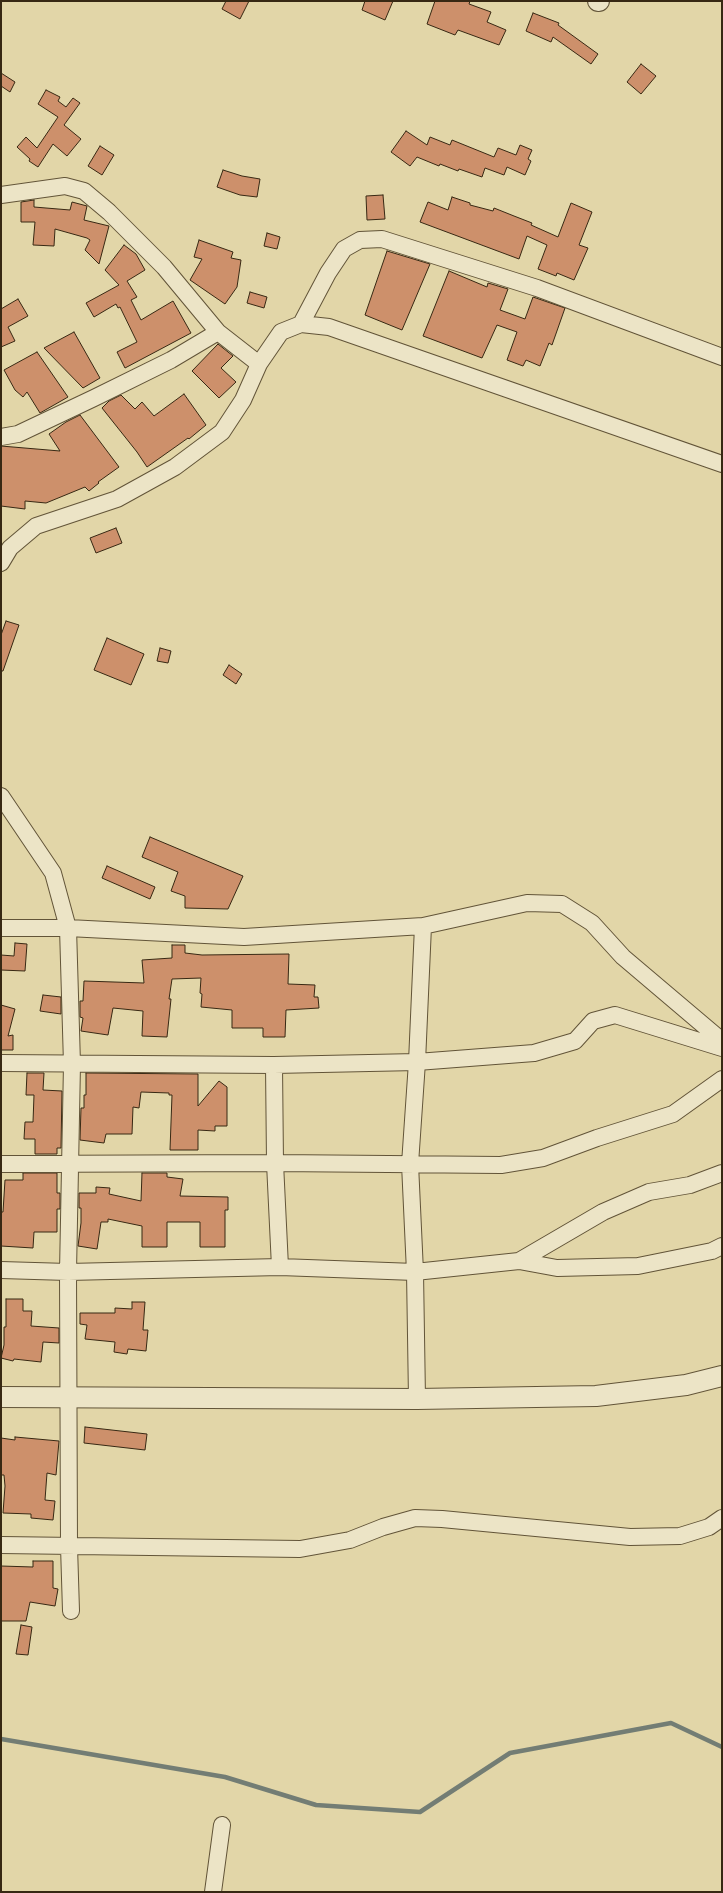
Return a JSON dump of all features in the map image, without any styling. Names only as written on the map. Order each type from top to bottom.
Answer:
[{"type":"street","points":[[1,195],[65,186],[84,191],[109,212],[164,267],[218,332],[259,364]]},
{"type":"street","points":[[301,324],[328,273],[344,249],[360,240],[382,239],[537,288],[722,357]]},
{"type":"street","points":[[1,563],[10,548],[36,526],[117,499],[176,467],[222,432],[243,400],[259,364],[282,332],[301,324],[330,327],[722,464]]},
{"type":"street","points":[[1,437],[18,434],[94,398],[171,360],[218,332]]},
{"type":"street","points":[[1,796],[53,873],[68,928],[72,1064],[68,1272],[69,1546],[71,1611]]},
{"type":"street","points":[[1,928],[68,928],[244,937],[423,926],[527,903],[562,904],[592,922],[623,957],[722,1041]]},
{"type":"street","points":[[416,1399],[415,1272],[410,1164],[417,1062],[423,926]]},
{"type":"street","points":[[1,1063],[274,1065],[417,1062],[534,1053],[575,1041],[593,1021],[615,1015],[722,1048]]},
{"type":"street","points":[[274,1065],[275,1163],[280,1267]]},
{"type":"street","points":[[1,1164],[275,1163],[501,1165],[543,1158],[597,1138],[673,1114],[722,1079]]},
{"type":"street","points":[[519,1261],[602,1212],[649,1192],[690,1185],[722,1173]]},
{"type":"street","points":[[1,1270],[68,1272],[280,1267],[415,1272],[519,1261],[557,1268],[638,1266],[712,1251],[722,1246]]},
{"type":"street","points":[[1,1397],[416,1399],[596,1396],[686,1385],[722,1376]]},
{"type":"street","points":[[1,1545],[300,1549],[350,1540],[383,1527],[415,1518],[442,1519],[630,1537],[680,1536],[709,1527],[722,1518]]},
{"type":"street","points":[[213,1892],[222,1825]]},
{"type":"building","points":[[226,1],[249,1],[240,19],[222,9]]},
{"type":"building","points":[[365,1],[393,1],[385,20],[362,10]]},
{"type":"building","points":[[435,1],[470,1],[469,4],[491,12],[487,22],[506,30],[499,45],[458,30],[455,35],[427,24]]},
{"type":"building","points":[[533,13],[559,23],[558,25],[598,54],[591,64],[553,37],[551,42],[526,31]]},
{"type":"building","points":[[641,64],[656,76],[641,94],[627,82]]},
{"type":"building","points":[[1,73],[15,82],[10,92],[1,86]]},
{"type":"building","points":[[46,90],[60,97],[58,101],[66,107],[73,98],[80,103],[64,125],[81,139],[67,156],[53,144],[38,167],[29,161],[30,159],[17,147],[26,137],[37,148],[58,117],[38,104]]},
{"type":"building","points":[[406,131],[427,145],[430,137],[450,145],[452,140],[494,157],[498,148],[516,155],[520,145],[532,150],[528,159],[531,161],[525,175],[507,167],[504,175],[485,168],[482,177],[459,169],[458,171],[440,164],[439,166],[417,157],[410,166],[391,152]]},
{"type":"building","points":[[100,146],[114,155],[102,175],[88,166]]},
{"type":"building","points":[[223,170],[242,176],[260,179],[257,197],[240,195],[217,187]]},
{"type":"building","points":[[383,195],[385,219],[367,220],[366,196]]},
{"type":"building","points":[[452,197],[470,203],[470,205],[493,211],[494,208],[532,223],[531,225],[558,237],[571,203],[592,212],[579,245],[588,248],[574,280],[557,273],[556,276],[538,269],[547,245],[527,236],[519,259],[420,222],[428,202],[448,210]]},
{"type":"building","points":[[34,200],[34,207],[70,210],[72,202],[87,206],[84,220],[109,226],[99,264],[85,250],[90,240],[87,238],[55,229],[54,246],[33,245],[35,222],[21,222],[21,202]]},
{"type":"building","points":[[267,233],[280,237],[277,249],[264,246]]},
{"type":"building","points":[[199,240],[233,252],[231,258],[241,260],[237,287],[225,304],[190,280],[202,259],[194,257]]},
{"type":"building","points":[[124,245],[136,254],[145,270],[127,281],[137,297],[131,300],[141,320],[173,301],[191,333],[125,368],[117,352],[137,342],[120,307],[118,308],[116,304],[94,317],[86,303],[119,285],[105,270]]},
{"type":"building","points":[[387,251],[430,264],[402,330],[365,315]]},
{"type":"building","points":[[449,271],[487,287],[488,283],[508,289],[500,310],[525,319],[533,297],[565,308],[552,345],[549,343],[540,366],[526,360],[523,366],[507,360],[517,332],[497,325],[482,358],[423,336]]},
{"type":"building","points":[[250,292],[267,297],[264,308],[247,303]]},
{"type":"building","points":[[18,299],[28,316],[8,327],[15,341],[1,347],[1,309]]},
{"type":"building","points":[[74,332],[100,378],[83,388],[44,348]]},
{"type":"building","points":[[218,344],[233,356],[221,368],[236,382],[219,398],[192,371]]},
{"type":"building","points":[[37,352],[68,397],[40,413],[27,392],[23,397],[15,390],[4,370]]},
{"type":"building","points":[[184,394],[206,425],[189,439],[188,438],[147,467],[102,408],[109,401],[121,395],[135,409],[142,402],[154,416]]},
{"type":"building","points":[[80,415],[119,467],[98,482],[99,483],[89,491],[85,487],[46,503],[25,501],[25,509],[1,506],[1,446],[60,451],[49,434],[66,422]]},
{"type":"building","points":[[116,528],[122,543],[96,553],[90,538]]},
{"type":"building","points":[[6,621],[19,625],[3,671],[1,671],[1,635]]},
{"type":"building","points":[[107,638],[144,654],[131,685],[94,670]]},
{"type":"building","points":[[160,648],[171,651],[168,663],[157,661]]},
{"type":"building","points":[[229,665],[242,674],[236,684],[223,675]]},
{"type":"building","points":[[150,837],[243,876],[228,909],[185,908],[185,896],[171,891],[178,872],[142,857]]},
{"type":"building","points":[[107,866],[155,887],[150,899],[102,878]]},
{"type":"building","points":[[15,943],[27,944],[25,971],[1,970],[1,955],[14,956]]},
{"type":"building","points":[[172,945],[185,945],[185,953],[202,955],[289,954],[288,984],[315,985],[314,997],[318,997],[319,1008],[286,1010],[285,1037],[263,1037],[263,1028],[232,1028],[232,1010],[201,1007],[201,978],[172,979],[169,999],[171,999],[167,1037],[142,1036],[143,1011],[113,1008],[108,1035],[81,1031],[83,1018],[80,1017],[80,1001],[83,1001],[84,981],[144,983],[142,960],[172,958]]},
{"type":"building","points":[[43,995],[61,997],[61,1014],[40,1011]]},
{"type":"building","points":[[1,1005],[15,1009],[8,1036],[13,1035],[13,1050],[1,1050]]},
{"type":"building","points":[[27,1073],[44,1073],[43,1090],[62,1091],[61,1148],[57,1148],[57,1154],[35,1154],[35,1139],[24,1139],[25,1122],[33,1122],[34,1095],[26,1095]]},
{"type":"building","points":[[86,1073],[198,1074],[198,1106],[219,1081],[227,1087],[227,1126],[215,1126],[215,1131],[198,1130],[198,1150],[170,1150],[172,1095],[169,1095],[169,1093],[141,1092],[139,1108],[133,1107],[132,1134],[106,1134],[104,1143],[80,1140],[81,1108],[84,1108],[84,1095],[86,1095]]},
{"type":"building","points":[[23,1173],[57,1173],[57,1193],[60,1193],[60,1209],[57,1209],[57,1232],[34,1232],[33,1248],[1,1246],[1,1212],[3,1212],[5,1180],[23,1180]]},
{"type":"building","points":[[142,1173],[167,1173],[167,1177],[183,1179],[180,1196],[228,1197],[228,1210],[225,1210],[225,1247],[200,1247],[200,1222],[167,1222],[167,1247],[142,1247],[142,1226],[108,1219],[108,1222],[101,1222],[97,1249],[78,1246],[81,1223],[79,1193],[96,1193],[96,1187],[110,1188],[109,1194],[141,1201]]},
{"type":"building","points":[[6,1299],[23,1299],[23,1311],[32,1311],[31,1326],[59,1328],[59,1343],[43,1342],[41,1362],[14,1359],[13,1361],[1,1358],[4,1345],[4,1327],[6,1327]]},
{"type":"building","points":[[132,1302],[145,1302],[143,1330],[148,1330],[146,1351],[128,1349],[127,1354],[114,1352],[115,1342],[85,1339],[87,1325],[80,1324],[80,1313],[115,1313],[115,1308],[132,1309]]},
{"type":"building","points":[[85,1427],[147,1434],[145,1450],[84,1443]]},
{"type":"building","points":[[15,1437],[59,1441],[56,1475],[47,1473],[45,1500],[55,1501],[53,1520],[31,1518],[31,1514],[3,1513],[5,1486],[4,1475],[1,1475],[1,1438],[15,1440]]},
{"type":"building","points":[[33,1561],[53,1561],[53,1588],[58,1589],[55,1606],[30,1602],[26,1621],[1,1621],[1,1566],[33,1567]]},
{"type":"building","points":[[21,1625],[32,1627],[28,1655],[16,1654]]},
{"type":"waterway","points":[[1,1739],[225,1777],[316,1805],[420,1812],[510,1753],[671,1723],[722,1747]]}]
